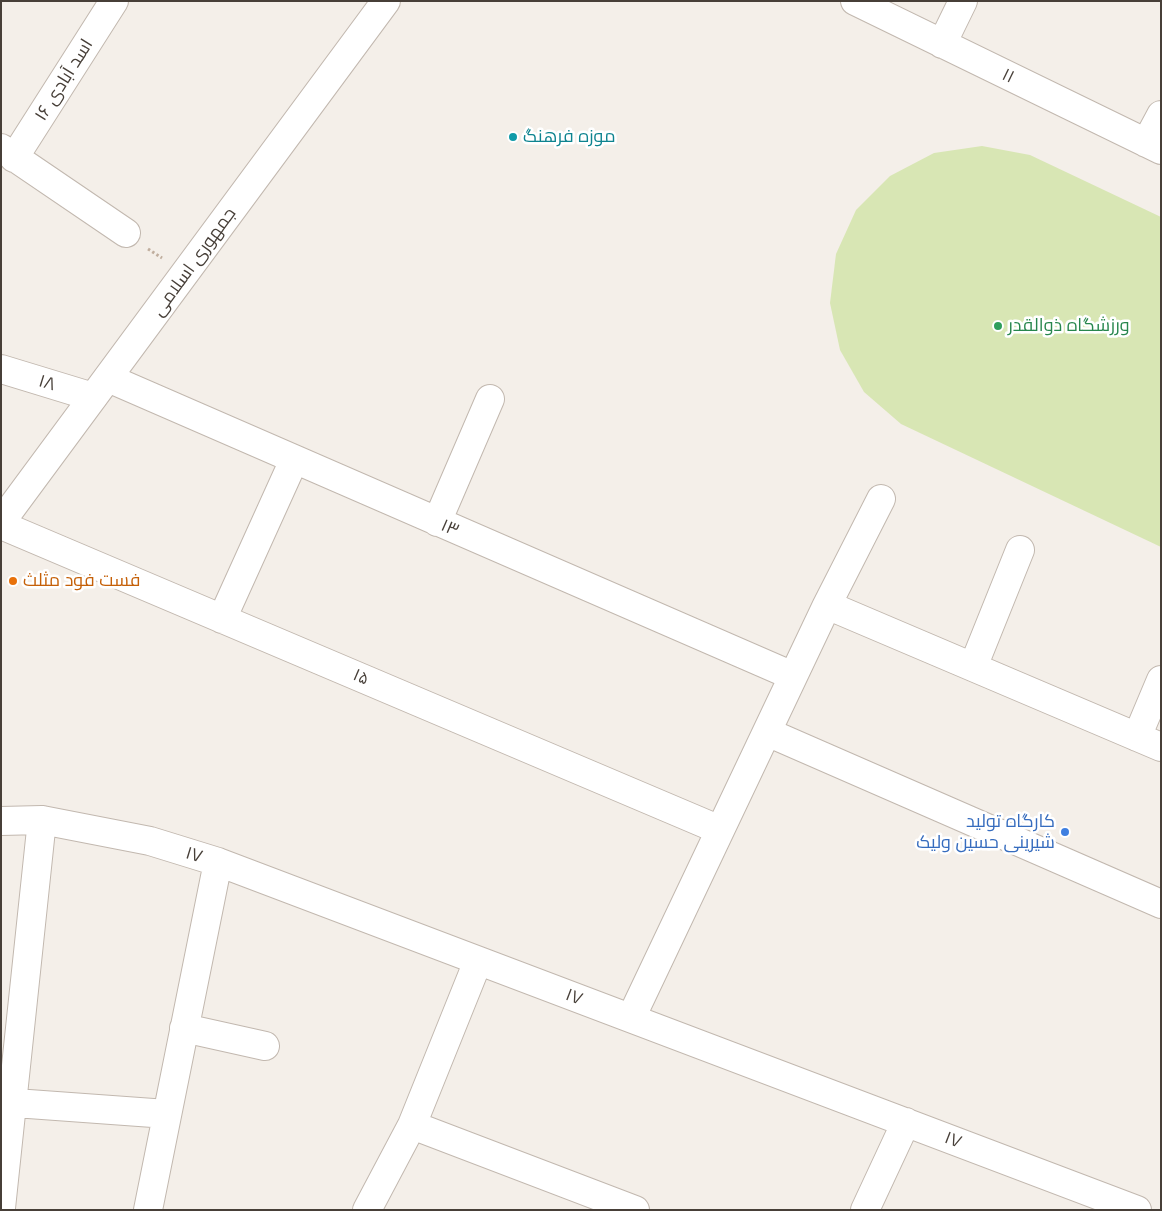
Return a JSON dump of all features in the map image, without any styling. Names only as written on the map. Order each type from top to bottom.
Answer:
[{"type":"street","name":"جمهوری اسلامی","points":[[1,524],[386,1]]},
{"type":"street","name":"۱۱","points":[[855,1],[1154,147]]},
{"type":"street","points":[[942,44],[963,1]]},
{"type":"street","name":"اسد آبادی ۱۶","points":[[8,153],[112,2]]},
{"type":"street","points":[[1154,147],[1161,115]]},
{"type":"street","points":[[8,153],[126,233]]},
{"type":"street","name":"۱۸","points":[[1,369],[101,388]]},
{"type":"street","name":"۱۳","points":[[101,388],[294,460],[793,676]]},
{"type":"street","points":[[437,522],[490,398]]},
{"type":"street","points":[[222,618],[294,460]]},
{"type":"street","points":[[631,1018],[827,605],[881,499]]},
{"type":"street","name":"۱۵","points":[[1,524],[720,830]]},
{"type":"street","points":[[973,667],[1020,550]]},
{"type":"street","points":[[827,605],[1149,742],[1161,680]]},
{"type":"street","points":[[767,732],[1161,904]]},
{"type":"street","points":[[1,1208],[7,1102],[42,820]]},
{"type":"street","name":"۱۷","points":[[1,821],[42,820],[150,841],[218,862],[1137,1210]]},
{"type":"street","points":[[148,1210],[218,862]]},
{"type":"street","points":[[367,1210],[412,1125],[478,961]]},
{"type":"street","points":[[184,1028],[265,1046]]},
{"type":"street","points":[[7,1102],[167,1114]]},
{"type":"street","points":[[865,1210],[906,1122]]},
{"type":"street","points":[[412,1125],[635,1210]]},
{"type":"path","points":[[126,233],[185,273]]},
{"type":"green space","name":"ورزشگاه ذوالقدر","points":[[982,146],[1030,155],[1161,217],[1161,547],[901,424],[864,392],[840,350],[830,303],[836,254],[856,210],[890,176],[934,153]]},
{"type":"place","name":"موزه فرهنگ","points":[[513,137]]},
{"type":"place","name":"ورزشگاه ذوالقدر","points":[[998,326]]},
{"type":"place","name":"فست فود مثلث","points":[[13,581]]},
{"type":"place","name":"کارگاه تولید شیرینی حسین ولیک","points":[[1065,832]]}]
